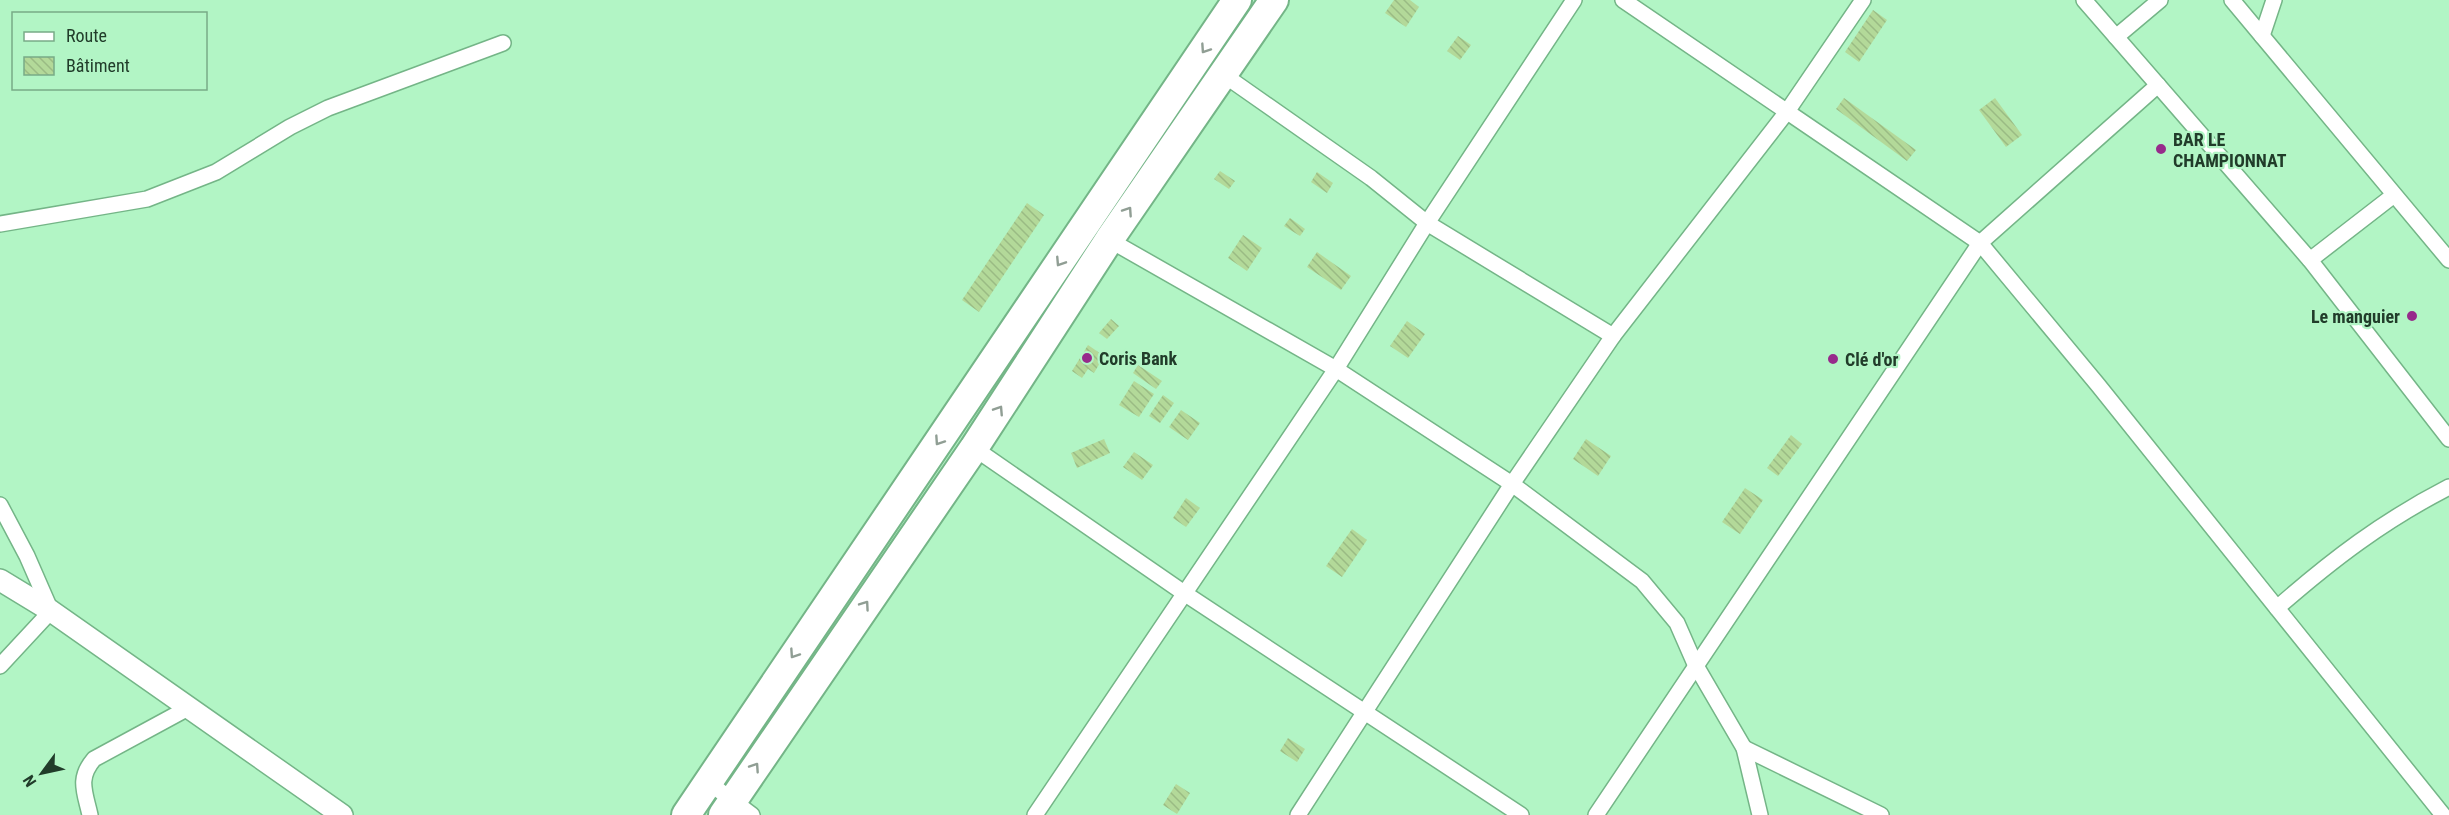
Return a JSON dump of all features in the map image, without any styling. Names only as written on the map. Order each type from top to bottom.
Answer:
[{"type":"highway","points":[[686,815],[1020,325],[1237,0]]},
{"type":"highway","points":[[736,810],[1109,240],[1274,0]]},
{"type":"street","points":[[1035,815],[1336,369],[1427,223],[1574,0]]},
{"type":"street","points":[[1623,0],[1980,243],[2098,385],[2443,815]]},
{"type":"street","points":[[1298,815],[1512,484],[1613,336],[1786,113],[1863,0]]},
{"type":"street","points":[[2084,0],[2310,260],[2449,439]]},
{"type":"street","points":[[2116,37],[2160,0]]},
{"type":"street","points":[[2232,0],[2449,260]]},
{"type":"street","points":[[2262,36],[2274,0]]},
{"type":"street","points":[[0,224],[147,199],[216,172],[328,108],[503,43]]},
{"type":"street","points":[[1224,75],[1371,178],[1427,223],[1613,336]]},
{"type":"street","points":[[1596,815],[1695,664],[1980,243],[2158,85]]},
{"type":"street","points":[[2310,260],[2394,195]]},
{"type":"street","points":[[1085,225],[1336,369],[1512,484],[1642,580],[1677,623],[1695,664],[1744,748],[1760,815]]},
{"type":"street","points":[[974,448],[1184,592],[1521,815]]},
{"type":"street","points":[[2277,608],[2337,556],[2399,513],[2449,487]]},
{"type":"street","points":[[0,505],[27,556],[51,611]]},
{"type":"street","points":[[0,580],[51,611],[342,815]]},
{"type":"street","points":[[0,666],[51,611]]},
{"type":"street","points":[[90,815],[83,783],[85,770],[94,759],[190,707]]},
{"type":"street","points":[[1744,748],[1881,815]]},
{"type":"street","points":[[708,782],[736,810]]},
{"type":"building","points":[[1394,0],[1410,0],[1419,7],[1406,27],[1385,13]]},
{"type":"building","points":[[1873,10],[1887,20],[1859,62],[1845,52]]},
{"type":"building","points":[[1458,36],[1471,45],[1460,60],[1447,51]]},
{"type":"building","points":[[1844,98],[1916,150],[1907,161],[1836,109]]},
{"type":"building","points":[[1995,98],[2022,135],[2006,147],[1979,110]]},
{"type":"building","points":[[1220,171],[1235,181],[1229,189],[1214,179]]},
{"type":"building","points":[[1317,172],[1333,183],[1327,193],[1311,182]]},
{"type":"building","points":[[1027,203],[1044,215],[979,312],[962,300]]},
{"type":"building","points":[[1290,218],[1305,229],[1300,236],[1284,226]]},
{"type":"building","points":[[1243,235],[1262,248],[1247,271],[1228,258]]},
{"type":"building","points":[[1317,252],[1351,276],[1341,290],[1307,267]]},
{"type":"building","points":[[1111,319],[1119,326],[1107,339],[1099,333]]},
{"type":"building","points":[[1407,321],[1425,334],[1408,358],[1390,346]]},
{"type":"building","points":[[1088,345],[1104,356],[1094,373],[1088,369],[1082,378],[1072,371]]},
{"type":"building","points":[[1138,365],[1162,381],[1156,389],[1133,373]]},
{"type":"building","points":[[1134,381],[1154,394],[1139,417],[1119,405]]},
{"type":"building","points":[[1163,395],[1174,403],[1160,423],[1149,416]]},
{"type":"building","points":[[1181,410],[1200,423],[1188,440],[1169,427]]},
{"type":"building","points":[[1791,435],[1802,444],[1778,476],[1767,468]]},
{"type":"building","points":[[1104,439],[1110,453],[1077,468],[1071,453]]},
{"type":"building","points":[[1586,439],[1611,456],[1598,476],[1573,459]]},
{"type":"building","points":[[1134,452],[1153,465],[1142,480],[1123,467]]},
{"type":"building","points":[[1745,488],[1763,500],[1740,534],[1722,522]]},
{"type":"building","points":[[1186,498],[1200,508],[1186,527],[1173,518]]},
{"type":"building","points":[[1352,529],[1367,540],[1342,577],[1326,566]]},
{"type":"building","points":[[1288,738],[1305,749],[1297,762],[1280,751]]},
{"type":"building","points":[[1176,784],[1190,793],[1177,814],[1163,805]]},
{"type":"place","name":"BAR LE CHAMPIONNAT","points":[[2161,149]]},
{"type":"place","name":"Le manguier","points":[[2412,316]]},
{"type":"place","name":"Coris Bank","points":[[1087,358]]},
{"type":"place","name":"Clé d'or","points":[[1833,359]]}]
